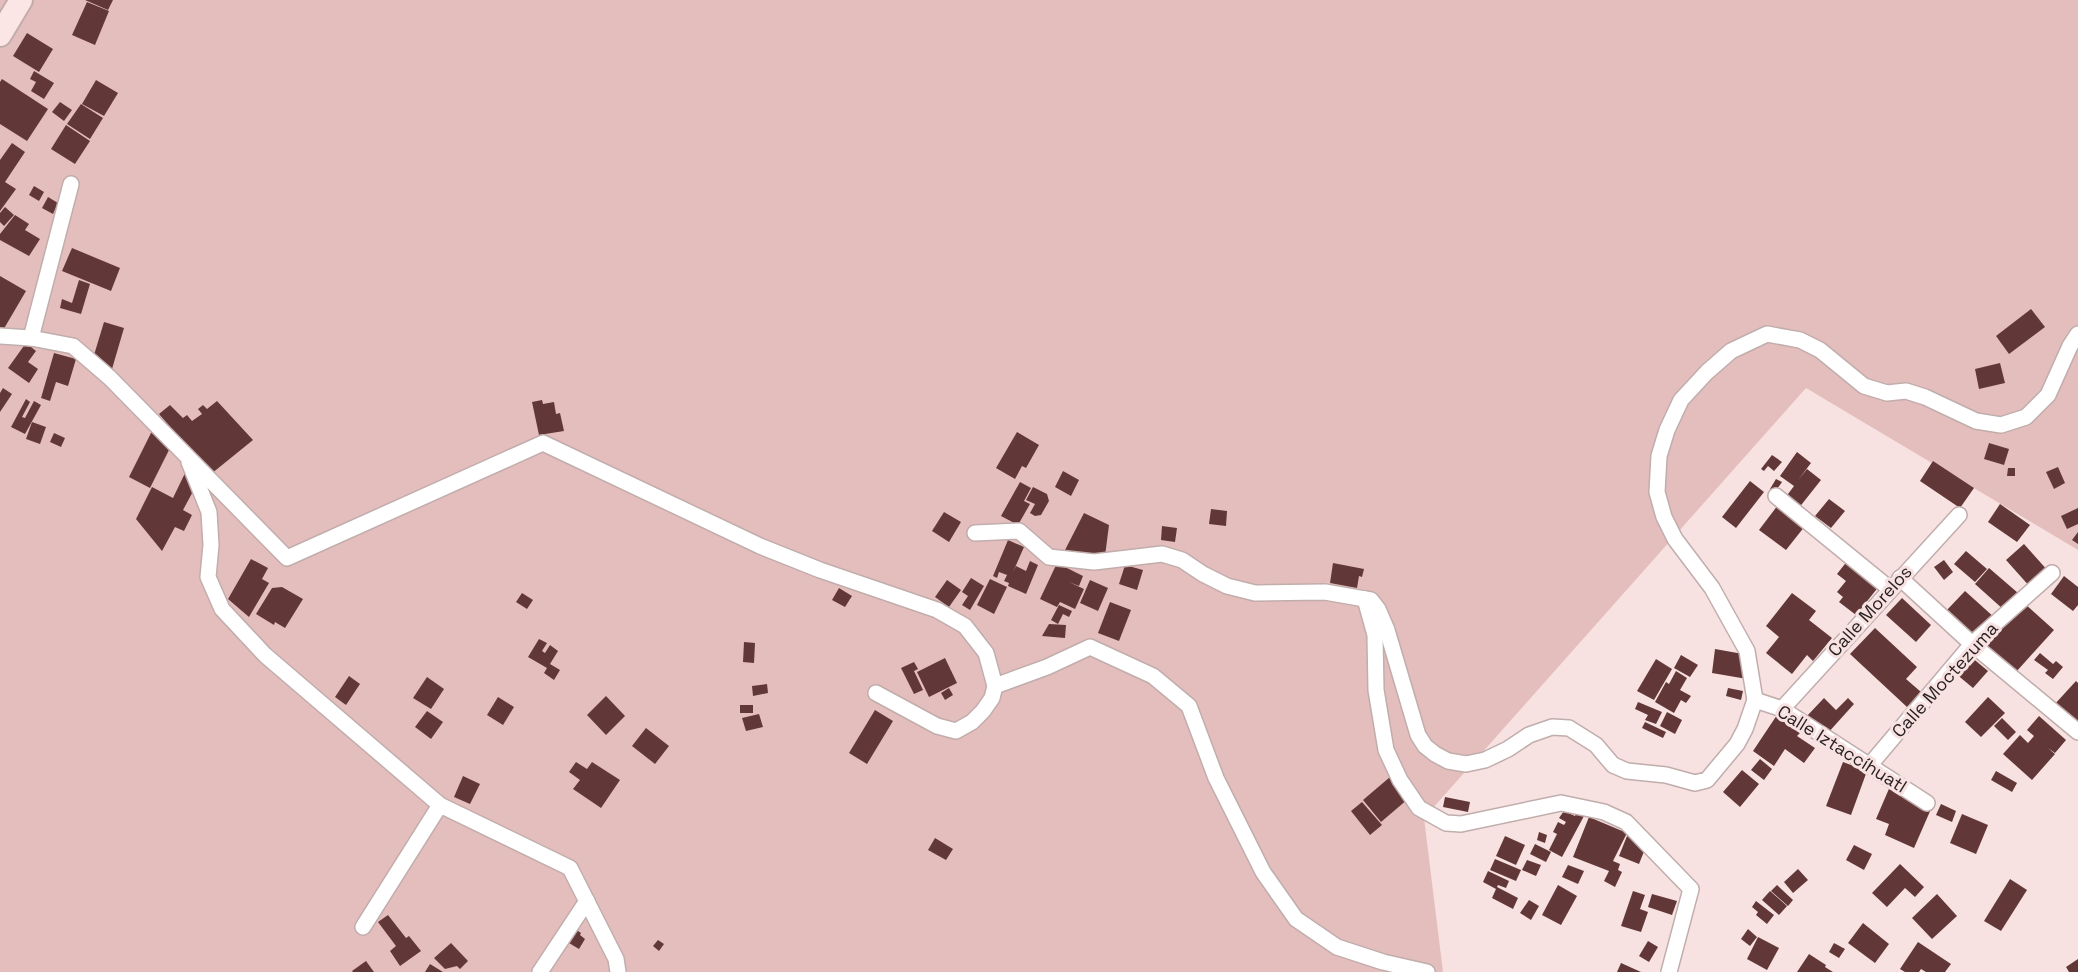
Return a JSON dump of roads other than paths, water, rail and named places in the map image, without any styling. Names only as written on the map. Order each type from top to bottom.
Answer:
[{"type":"street","points":[[0,35],[21,0]]},
{"type":"street","points":[[31,338],[71,184]]},
{"type":"street","points":[[975,533],[1019,531],[1049,557],[1094,562],[1162,554],[1182,560],[1227,586],[1255,593],[1325,592],[1371,600],[1378,609],[1387,630],[1418,735],[1425,746],[1448,761],[1466,764],[1485,760],[1529,735],[1552,727],[1569,728],[1596,745],[1613,765],[1627,771],[1666,775],[1695,783],[1707,780],[1737,744],[1755,700],[1747,651],[1712,588],[1675,539],[1664,517],[1658,492],[1659,456],[1667,430],[1681,400],[1731,351],[1767,334],[1800,340],[1820,350],[1864,386],[1887,393],[1906,391],[1925,397],[1976,421],[2001,425],[2026,417],[2048,395],[2070,346],[2078,334]]},
{"type":"street","points":[[0,336],[31,338],[73,346],[111,378],[287,558],[543,443],[760,546],[820,570],[937,610],[965,626],[987,653],[995,686],[992,698],[983,711],[972,722],[956,731],[937,726],[876,693]]},
{"type":"street","points":[[185,454],[209,512],[211,545],[208,577],[222,609],[265,655],[440,804],[570,868],[616,959],[618,972]]},
{"type":"street","points":[[1776,496],[1972,644],[2078,732]]},
{"type":"street","name":"Calle Morelos","points":[[1782,709],[1959,514]]},
{"type":"street","name":"Calle Moctezuma","points":[[1869,766],[1972,644],[2052,573]]},
{"type":"street","points":[[1365,599],[1375,634],[1376,690],[1386,750],[1400,780],[1419,808],[1446,823],[1461,824],[1561,803],[1604,812],[1626,822],[1691,889],[1669,972]]},
{"type":"street","points":[[995,686],[1047,667],[1090,647],[1153,676],[1189,706],[1216,778],[1258,862],[1296,919],[1336,947],[1383,963],[1427,972]]},
{"type":"street","name":"Calle Iztaccíhuatl","points":[[1755,700],[1782,709],[1927,802]]},
{"type":"street","points":[[363,927],[440,804]]},
{"type":"street","points":[[540,972],[587,902]]}]
